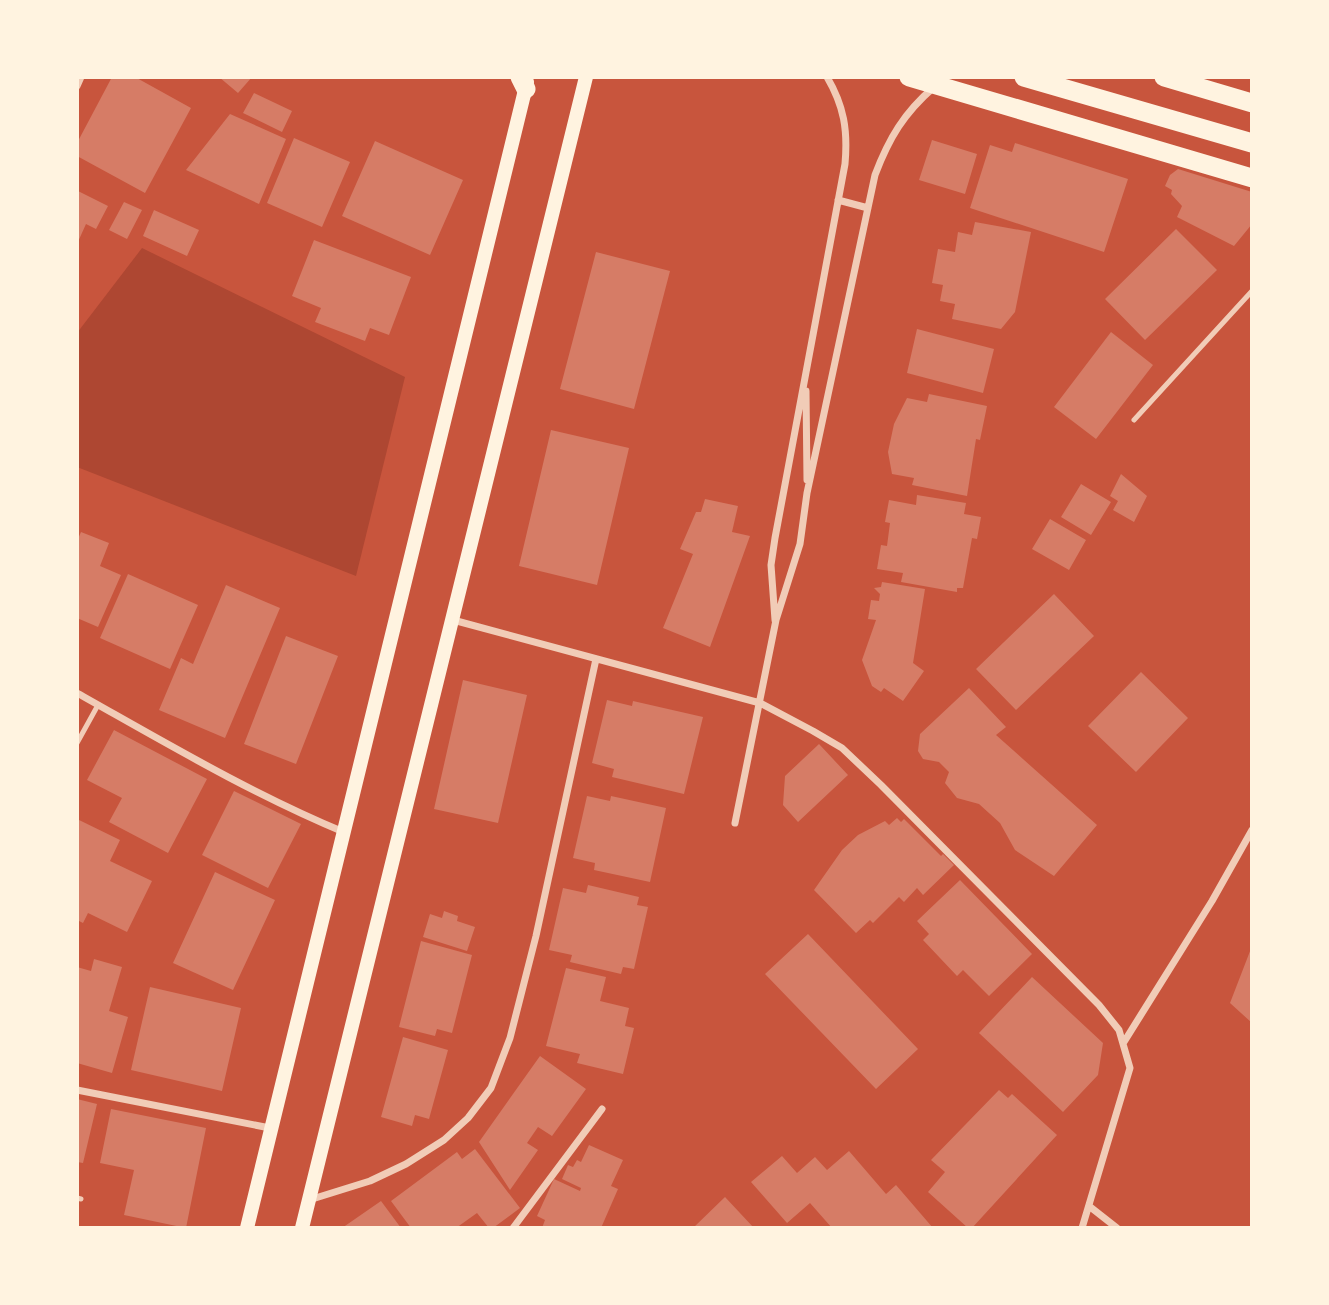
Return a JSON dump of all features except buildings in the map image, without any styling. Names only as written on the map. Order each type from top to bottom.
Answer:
[{"type":"highway","points":[[909,77],[1252,178]]},
{"type":"highway","points":[[1024,77],[1252,143]]},
{"type":"highway","points":[[1164,77],[1252,103]]},
{"type":"main road","points":[[302,1228],[586,77]]},
{"type":"main road","points":[[247,1228],[346,833],[525,81]]},
{"type":"street","points":[[77,86],[81,77]]},
{"type":"street","points":[[775,620],[771,565],[838,200],[848,131],[840,99],[827,77]]},
{"type":"street","points":[[735,823],[775,620],[800,544],[807,493],[875,175],[888,139],[909,109],[937,84]]},
{"type":"street","points":[[838,200],[868,208]]},
{"type":"street","points":[[806,372],[807,493]]},
{"type":"street","points":[[451,619],[760,703],[842,748],[1066,970],[1099,1005],[1124,1042],[1130,1068],[1082,1228]]},
{"type":"street","points":[[309,1200],[358,1186],[407,1164],[444,1140],[468,1118],[491,1088],[510,1038],[536,936],[596,659]]},
{"type":"street","points":[[77,693],[233,781],[346,833]]},
{"type":"street","points":[[1124,1042],[1212,901],[1252,830]]},
{"type":"street","points":[[77,1090],[270,1128]]},
{"type":"street","points":[[513,1228],[602,1109]]},
{"type":"street","points":[[1089,1206],[1117,1228]]},
{"type":"lane","points":[[1134,420],[1252,291]]},
{"type":"lane","points":[[77,743],[98,705]]},
{"type":"shaded area","points":[[142,248],[405,377],[356,576],[77,467],[77,333]]}]
